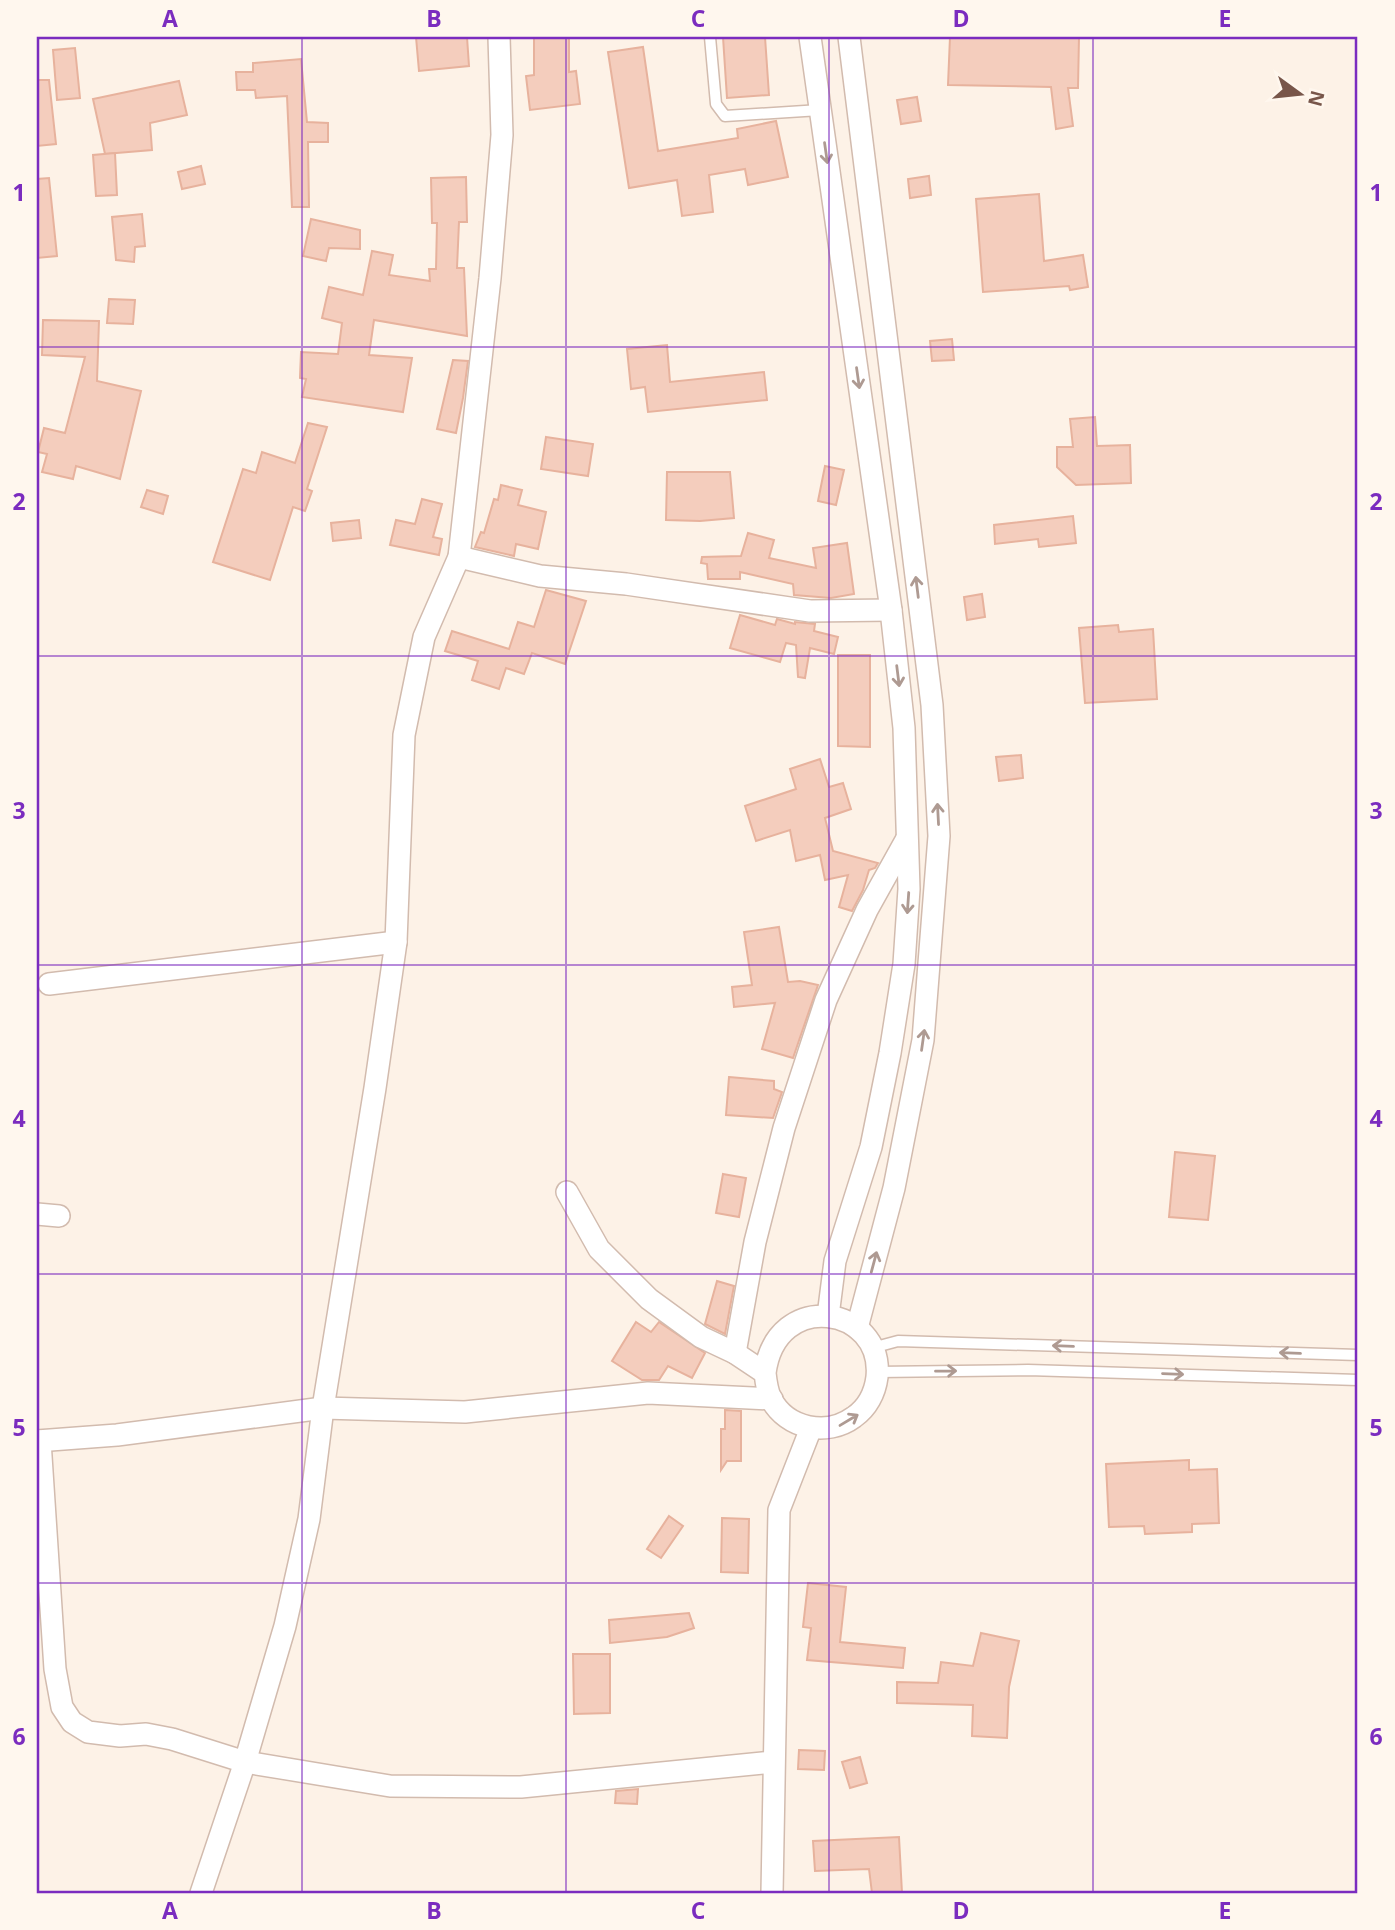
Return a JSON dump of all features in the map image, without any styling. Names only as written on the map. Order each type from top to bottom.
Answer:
[{"type":"street","points":[[201,1893],[245,1762],[285,1626],[309,1519],[323,1408],[396,942],[404,735],[424,637],[458,557],[490,278],[502,135],[499,37]]},
{"type":"street","points":[[810,37],[891,610],[904,728],[909,888],[904,964],[890,1053],[871,1147],[835,1261],[828,1316]]},
{"type":"street","points":[[849,37],[932,705],[939,836],[923,1041],[894,1188],[857,1328]]},
{"type":"street","points":[[458,557],[540,576],[626,584],[810,611],[891,610]]},
{"type":"street","points":[[735,1353],[755,1242],[781,1141],[827,1000],[867,910],[907,838]]},
{"type":"street","points":[[49,984],[396,942]]},
{"type":"street","points":[[566,1192],[599,1249],[649,1299],[701,1337],[735,1353],[765,1373]]},
{"type":"street","points":[[37,1213],[60,1216]]},
{"type":"street","points":[[828,1316],[857,1328],[872,1348],[877,1372],[872,1396],[857,1416],[835,1427],[811,1428],[788,1418],[772,1399],[765,1373],[771,1347],[779,1335],[801,1320],[828,1316]]},
{"type":"street","points":[[772,1399],[648,1393],[465,1412],[323,1408],[117,1435],[38,1441],[55,1670],[62,1707],[72,1722],[88,1732],[120,1736],[146,1734],[172,1739],[245,1762],[390,1786],[521,1787],[773,1762]]},
{"type":"street","points":[[772,1893],[779,1510],[811,1428]]},
{"type":"lane","points":[[710,37],[716,104],[725,116],[820,110]]},
{"type":"lane","points":[[872,1348],[898,1342],[1358,1355]]},
{"type":"lane","points":[[877,1372],[1028,1370],[1358,1380]]},
{"type":"building","points":[[416,37],[467,37],[469,66],[419,71]]},
{"type":"building","points":[[534,37],[569,37],[569,72],[576,71],[580,104],[530,110],[526,76],[534,75]]},
{"type":"building","points":[[723,37],[765,37],[769,95],[727,98]]},
{"type":"building","points":[[950,37],[1079,37],[1078,88],[1068,88],[1073,126],[1056,129],[1051,87],[948,85]]},
{"type":"building","points":[[643,47],[658,151],[738,138],[737,129],[776,121],[788,177],[748,185],[745,169],[709,175],[713,212],[682,216],[677,180],[629,188],[608,52]]},
{"type":"building","points":[[75,48],[80,98],[57,100],[53,50]]},
{"type":"building","points":[[301,59],[307,122],[328,123],[328,142],[308,142],[309,207],[292,207],[287,96],[256,98],[255,90],[237,90],[236,72],[253,72],[253,63]]},
{"type":"building","points":[[37,80],[49,80],[56,144],[37,146]]},
{"type":"building","points":[[179,81],[187,115],[150,123],[152,150],[105,154],[93,99]]},
{"type":"building","points":[[917,97],[921,121],[901,124],[897,100]]},
{"type":"building","points":[[115,153],[117,195],[96,196],[93,155]]},
{"type":"building","points":[[201,166],[205,184],[182,189],[178,172]]},
{"type":"building","points":[[929,176],[931,195],[910,198],[908,179]]},
{"type":"building","points":[[466,177],[467,222],[459,222],[457,268],[464,268],[467,336],[374,320],[369,355],[412,358],[403,412],[302,397],[306,379],[300,378],[301,352],[338,354],[342,323],[322,318],[329,287],[363,295],[372,251],[393,255],[389,275],[430,281],[429,269],[436,269],[437,223],[432,223],[431,178]]},
{"type":"building","points":[[49,178],[57,256],[37,258],[37,179]]},
{"type":"building","points":[[1039,194],[1044,261],[1083,255],[1088,287],[1070,290],[1069,286],[983,292],[976,199]]},
{"type":"building","points":[[142,214],[145,246],[135,247],[134,262],[116,260],[112,217]]},
{"type":"building","points":[[311,219],[360,230],[360,249],[329,248],[326,261],[303,256]]},
{"type":"building","points":[[109,299],[135,300],[133,324],[107,323]]},
{"type":"building","points":[[43,320],[99,321],[97,381],[141,391],[120,479],[76,466],[73,479],[42,472],[47,454],[38,452],[44,428],[65,433],[85,357],[42,355]]},
{"type":"building","points":[[952,339],[954,360],[932,361],[930,341]]},
{"type":"building","points":[[667,345],[670,382],[764,372],[767,400],[648,412],[645,387],[631,389],[627,349]]},
{"type":"building","points":[[453,360],[468,361],[456,433],[437,429]]},
{"type":"building","points":[[1095,417],[1097,446],[1130,445],[1131,483],[1076,485],[1057,467],[1057,447],[1073,447],[1070,419]]},
{"type":"building","points":[[308,423],[327,427],[307,489],[312,491],[305,511],[293,507],[270,580],[213,562],[243,469],[256,473],[262,452],[295,463]]},
{"type":"building","points":[[546,437],[593,444],[588,476],[541,469]]},
{"type":"building","points":[[825,466],[844,470],[836,505],[818,501]]},
{"type":"building","points":[[667,472],[730,472],[734,518],[666,520]]},
{"type":"building","points":[[501,485],[522,490],[518,505],[546,512],[538,549],[516,544],[514,556],[475,547],[481,532],[484,533],[494,499],[498,500]]},
{"type":"building","points":[[147,490],[168,496],[163,514],[141,507]]},
{"type":"building","points":[[422,499],[442,504],[433,537],[442,539],[439,555],[390,545],[396,520],[415,524]]},
{"type":"building","points":[[1073,516],[1076,543],[1039,547],[1038,539],[995,544],[994,525]]},
{"type":"building","points":[[359,520],[361,538],[333,541],[331,523]]},
{"type":"building","points":[[748,533],[774,540],[769,558],[816,568],[813,548],[847,543],[854,594],[831,598],[794,595],[793,584],[740,572],[740,579],[708,579],[707,564],[701,563],[702,557],[741,556]]},
{"type":"building","points":[[546,590],[586,601],[565,664],[532,653],[524,674],[506,668],[499,689],[472,680],[478,661],[445,651],[452,631],[509,649],[518,622],[534,627]]},
{"type":"building","points":[[982,594],[985,617],[967,620],[964,597]]},
{"type":"building","points":[[740,615],[775,625],[777,619],[795,624],[815,624],[814,631],[838,637],[834,654],[810,648],[805,678],[798,677],[796,645],[786,643],[780,662],[730,648]]},
{"type":"building","points":[[1118,625],[1119,632],[1153,629],[1157,699],[1085,703],[1079,628]]},
{"type":"building","points":[[838,655],[870,655],[870,747],[838,746]]},
{"type":"building","points":[[1021,755],[1023,778],[999,781],[996,757]]},
{"type":"building","points":[[820,759],[829,787],[843,783],[851,809],[825,818],[833,851],[878,863],[875,868],[869,870],[863,890],[852,911],[839,907],[848,875],[825,880],[820,855],[796,861],[790,830],[756,841],[745,806],[796,789],[790,769]]},
{"type":"building","points":[[779,927],[788,982],[800,981],[818,985],[793,1058],[762,1049],[775,1003],[734,1007],[732,987],[752,985],[744,932]]},
{"type":"building","points":[[729,1077],[774,1081],[774,1089],[782,1092],[773,1118],[726,1115]]},
{"type":"building","points":[[1175,1152],[1215,1156],[1208,1220],[1169,1217]]},
{"type":"building","points":[[723,1174],[746,1178],[739,1217],[716,1213]]},
{"type":"building","points":[[717,1281],[734,1286],[725,1334],[705,1324]]},
{"type":"building","points":[[636,1322],[651,1332],[659,1322],[705,1353],[692,1378],[668,1366],[659,1380],[642,1380],[612,1361]]},
{"type":"building","points":[[725,1410],[741,1411],[741,1461],[727,1461],[721,1470],[721,1429],[725,1429]]},
{"type":"building","points":[[1189,1460],[1189,1470],[1217,1469],[1219,1523],[1192,1524],[1192,1532],[1145,1534],[1144,1526],[1109,1527],[1106,1464]]},
{"type":"building","points":[[669,1516],[683,1526],[661,1558],[647,1549]]},
{"type":"building","points":[[722,1518],[749,1519],[748,1573],[721,1572]]},
{"type":"building","points":[[808,1583],[846,1587],[840,1642],[905,1648],[903,1668],[807,1660],[811,1628],[803,1627]]},
{"type":"building","points":[[689,1613],[694,1628],[667,1637],[610,1643],[609,1620]]},
{"type":"building","points":[[981,1633],[1019,1641],[1009,1687],[1007,1738],[972,1736],[973,1705],[897,1703],[897,1682],[938,1683],[941,1662],[973,1666]]},
{"type":"building","points":[[573,1654],[610,1654],[610,1713],[574,1714]]},
{"type":"building","points":[[799,1750],[825,1751],[824,1770],[798,1769]]},
{"type":"building","points":[[860,1757],[867,1783],[850,1788],[842,1762]]},
{"type":"building","points":[[638,1789],[637,1804],[615,1803],[616,1791]]},
{"type":"building","points":[[899,1837],[902,1893],[872,1893],[869,1869],[815,1871],[813,1841]]}]
